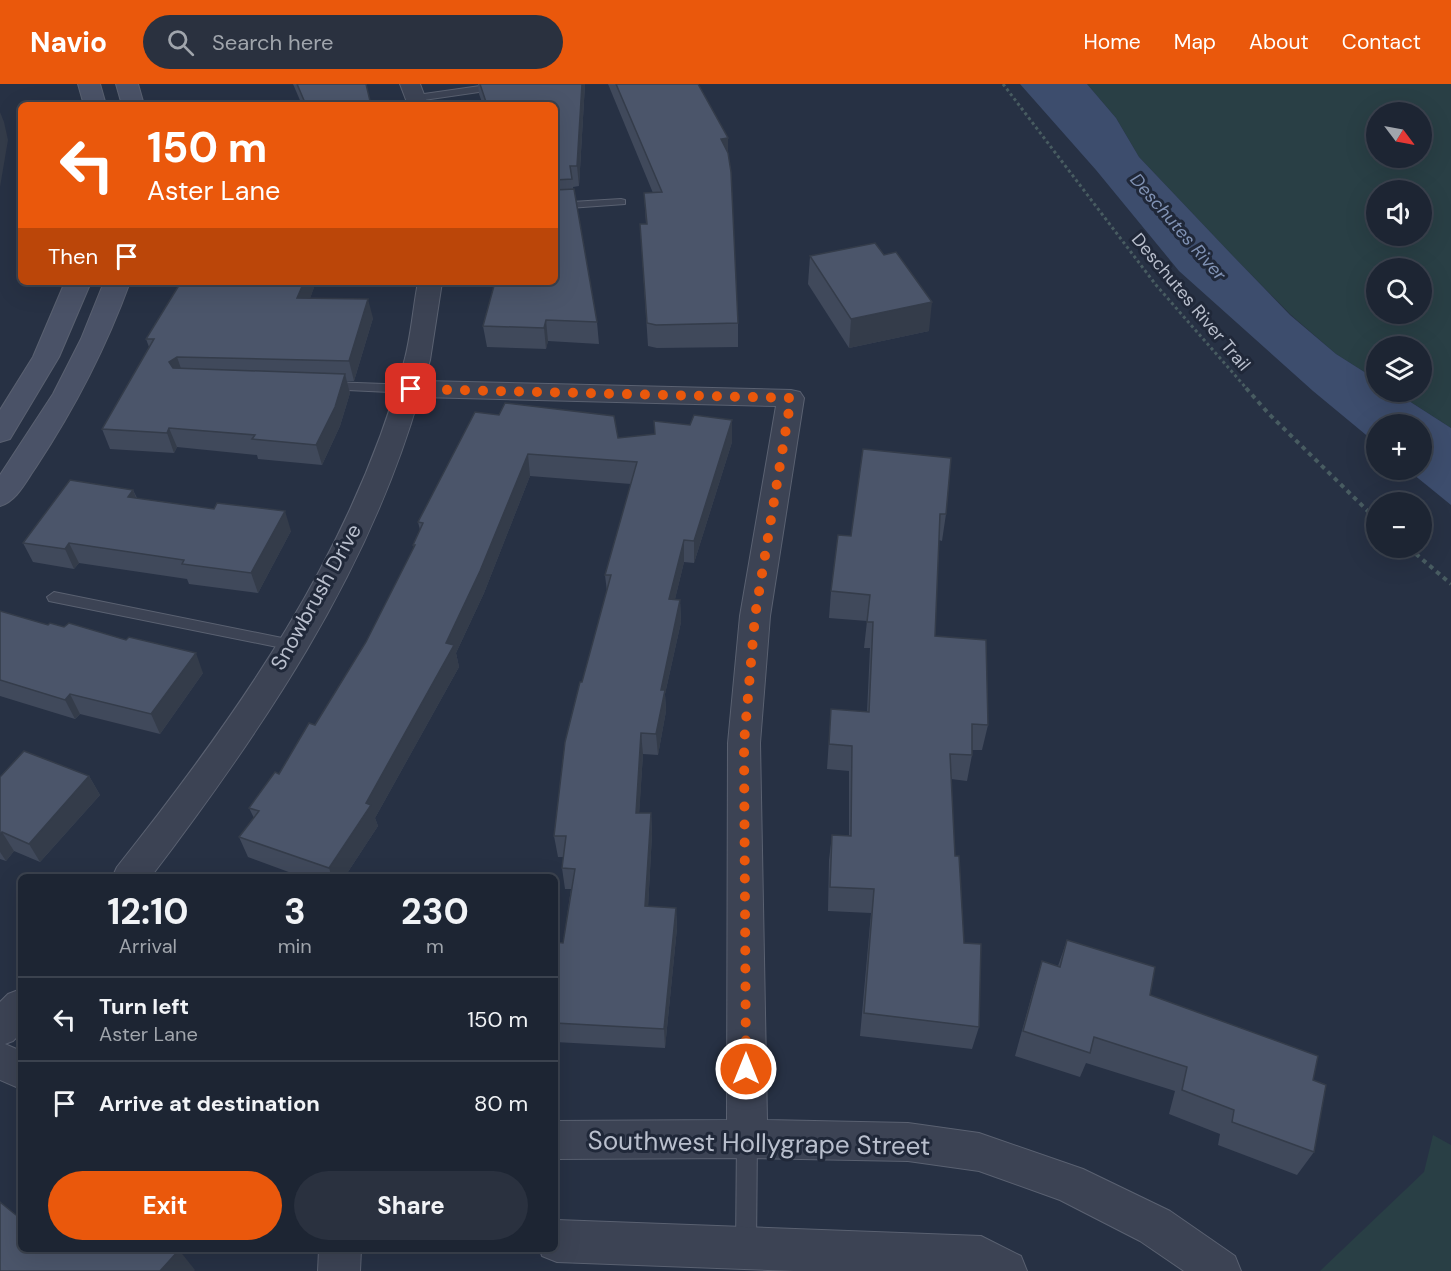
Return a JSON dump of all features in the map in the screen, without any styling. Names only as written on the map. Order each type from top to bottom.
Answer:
[{"type":"main road","points":[[89,84],[94,102]]},
{"type":"main road","points":[[127,84],[132,102]]},
{"type":"main road","points":[[0,433],[46,357],[77,285]]},
{"type":"main road","points":[[0,496],[64,399],[95,338],[116,285]]},
{"type":"street","name":"Snowbrush Drive","points":[[132,874],[241,728],[341,560],[384,465],[411,389],[429,285]]},
{"type":"street","points":[[411,389],[791,398],[755,616],[744,743],[747,1139]]},
{"type":"street","points":[[0,1029],[18,1009]]},
{"type":"street","points":[[0,1060],[18,1069]]},
{"type":"street","name":"Southwest Hollygrape Street","points":[[558,1140],[747,1139],[908,1142],[979,1152],[1069,1183],[1155,1226],[1220,1271]]},
{"type":"street","points":[[558,1241],[981,1257],[1006,1271]]},
{"type":"street","points":[[339,1271],[340,1252]]},
{"type":"lane","points":[[415,96],[514,84]]},
{"type":"lane","points":[[558,206],[621,202]]},
{"type":"lane","points":[[316,386],[411,389]]},
{"type":"lane","points":[[54,597],[292,645]]},
{"type":"lane","points":[[746,1248],[747,1139]]},
{"type":"path","name":"Deschutes River Trail","points":[[1004,84],[1156,285],[1269,414],[1366,509]]},
{"type":"path","points":[[1421,558],[1451,584]]},
{"type":"green space","points":[[1087,84],[1451,84],[1451,428],[1411,402],[1432,402],[1432,336],[1366,336],[1366,373],[1336,354],[1291,315],[1139,157],[1116,118]]},
{"type":"green space","points":[[1433,1135],[1451,1145],[1451,1271],[1320,1271],[1424,1172]]},
{"type":"water","name":"Deschutes River","points":[[1020,84],[1087,84],[1116,118],[1139,157],[1290,315],[1336,354],[1366,373],[1366,402],[1411,402],[1429,414],[1366,414],[1366,435],[1313,391],[1179,271],[1096,170]]},
{"type":"water","points":[[1432,416],[1451,428],[1451,505],[1420,480],[1432,480]]},
{"type":"building","points":[[297,84],[366,84],[370,102],[305,102]]},
{"type":"building","points":[[480,84],[582,84],[577,166],[570,166],[572,179],[558,180],[558,102],[486,102]]},
{"type":"building","points":[[616,84],[698,84],[728,138],[721,139],[728,153],[731,172],[738,323],[656,325],[647,323],[640,224],[647,224],[644,193],[662,192]]},
{"type":"building","points":[[574,189],[597,322],[546,320],[544,328],[483,326],[494,285],[558,285],[558,190]]},
{"type":"building","points":[[875,243],[884,255],[896,252],[932,302],[851,319],[810,256]]},
{"type":"building","points":[[179,285],[303,285],[297,298],[368,299],[349,361],[177,357],[169,362],[173,368],[345,374],[335,407],[316,445],[252,439],[255,435],[169,428],[167,433],[102,429],[154,339],[146,339]]},
{"type":"building","points":[[505,403],[614,416],[618,438],[655,434],[654,421],[690,425],[694,415],[732,420],[694,541],[684,540],[669,599],[680,600],[661,690],[665,690],[656,734],[641,733],[636,813],[651,813],[645,906],[676,908],[664,1029],[558,1023],[558,942],[563,943],[575,869],[562,868],[566,836],[554,836],[565,742],[611,575],[605,575],[637,462],[528,454],[480,571],[446,643],[454,645],[366,803],[371,805],[329,868],[239,837],[259,811],[249,808],[275,772],[279,774],[309,723],[315,725],[366,642],[415,545],[413,545],[423,523],[418,522],[475,412],[499,415]]},
{"type":"building","points":[[863,449],[951,458],[946,514],[940,514],[935,636],[986,640],[988,725],[972,724],[972,755],[950,754],[955,856],[959,856],[964,943],[981,944],[979,1027],[864,1013],[874,889],[830,887],[832,835],[851,836],[852,746],[829,744],[831,709],[869,712],[873,622],[867,622],[870,595],[831,591],[838,535],[851,536]]},
{"type":"building","points":[[70,480],[133,490],[128,497],[214,509],[217,503],[285,511],[251,573],[182,564],[184,560],[69,543],[65,549],[23,543]]},
{"type":"building","points":[[0,611],[48,625],[50,623],[64,627],[69,623],[126,640],[129,637],[196,653],[151,714],[70,694],[65,700],[0,680]]},
{"type":"building","points":[[24,751],[89,776],[29,844],[2,832],[0,835],[0,777]]},
{"type":"building","points":[[1067,940],[1155,967],[1150,995],[1318,1056],[1313,1080],[1326,1085],[1314,1152],[1232,1122],[1234,1110],[1182,1090],[1187,1067],[1094,1037],[1090,1053],[1023,1031],[1042,961],[1060,967]]},
{"type":"building","points":[[0,1202],[18,1217],[18,1252],[177,1252],[160,1271],[0,1271]]},
{"type":"route","points":[[411,389],[791,398],[755,616],[744,743],[746,1069]]}]
